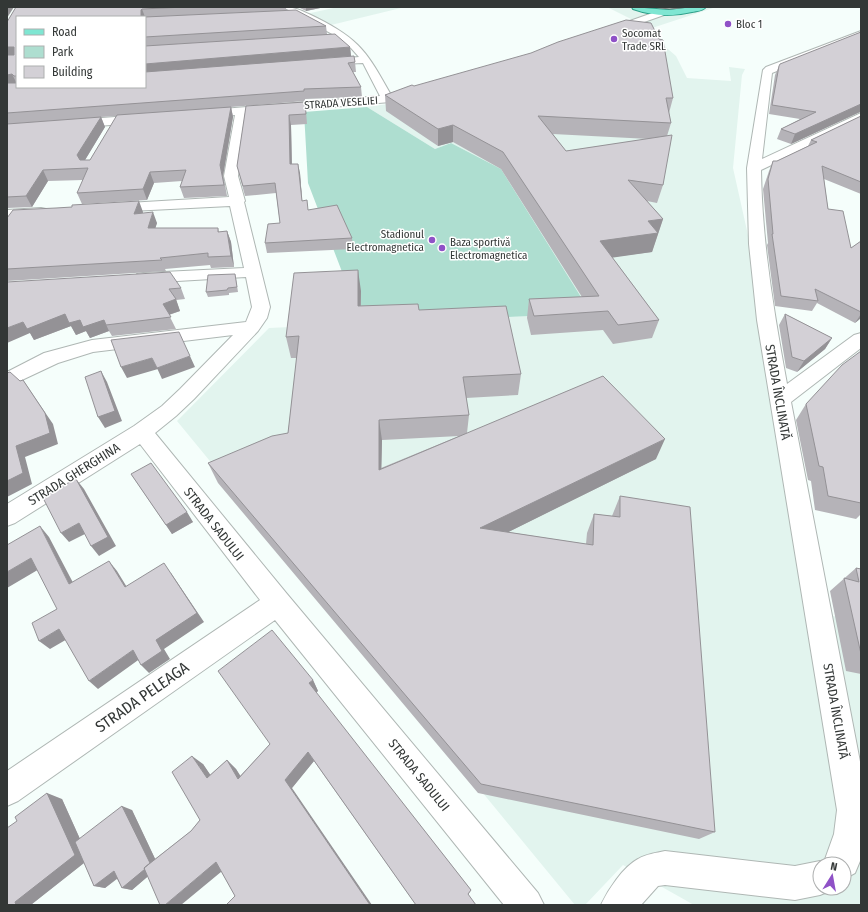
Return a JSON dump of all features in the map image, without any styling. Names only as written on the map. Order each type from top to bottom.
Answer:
[{"type":"main road","points":[[636,7],[661,13],[684,13],[702,7]]},
{"type":"main road","points":[[661,13],[675,7]]},
{"type":"street","points":[[284,11],[300,14],[342,38],[356,48],[366,60],[388,100]]},
{"type":"street","points":[[600,34],[661,13]]},
{"type":"street","name":"STRADA ÎNCLINATĂ","points":[[844,856],[851,834],[853,810],[768,334],[762,289],[754,198],[754,168],[767,72],[770,69],[861,34]]},
{"type":"street","points":[[324,39],[342,38]]},
{"type":"street","points":[[311,64],[366,60]]},
{"type":"street","name":"STRADA VESELIEI","points":[[194,115],[388,100],[425,95]]},
{"type":"street","points":[[142,432],[187,394],[252,327],[258,318],[261,307],[231,170],[242,111]]},
{"type":"street","points":[[754,168],[861,117]]},
{"type":"street","points":[[61,125],[155,118]]},
{"type":"street","points":[[108,134],[116,121]]},
{"type":"street","points":[[100,208],[238,201]]},
{"type":"street","points":[[7,214],[54,211]]},
{"type":"street","points":[[131,279],[254,272]]},
{"type":"street","points":[[7,380],[51,358],[92,346],[252,327]]},
{"type":"street","points":[[780,400],[861,339]]},
{"type":"street","name":"STRADA GHERGHINA","points":[[7,516],[142,432]]},
{"type":"street","name":"STRADA SADULUI","points":[[142,432],[278,603],[526,905]]},
{"type":"street","name":"STRADA PELEAGA","points":[[7,790],[278,603]]},
{"type":"street","points":[[619,905],[634,886],[649,871],[665,868],[795,883],[812,880]]},
{"type":"shaded area","points":[[338,7],[405,7],[331,25],[306,14]]},
{"type":"shaded area","points":[[607,7],[716,7],[646,30],[676,56],[687,78],[731,81],[729,67],[745,69],[742,75],[733,168],[833,616],[861,622],[861,905],[694,905],[623,865],[585,905],[575,905],[177,421],[269,328],[591,313],[501,169],[451,143],[435,149],[367,107],[409,101],[641,24]]},
{"type":"green space","name":"Baza sportivă Electromagnetica","points":[[367,107],[435,149],[451,143],[501,169],[591,313],[362,324],[308,183],[304,112]]},
{"type":"building","points":[[16,7],[185,7],[142,9],[141,16],[16,16],[16,76],[12,74],[7,75],[7,55],[14,55],[14,47],[7,47],[7,22]]},
{"type":"building","points":[[296,10],[326,26],[146,37],[146,17]]},
{"type":"building","points":[[626,20],[651,23],[659,39],[663,40],[673,98],[666,98],[671,123],[538,116],[566,151],[672,135],[663,185],[628,180],[663,219],[648,221],[658,233],[600,241],[659,320],[618,325],[608,311],[534,316],[529,299],[599,296],[503,152],[453,125],[438,129],[385,95],[412,85],[414,86],[531,53],[558,42]]},
{"type":"building","points":[[861,32],[861,104],[795,134],[781,129],[816,112],[772,105],[780,64]]},
{"type":"building","points":[[335,34],[350,47],[146,64],[146,46]]},
{"type":"building","points":[[354,56],[355,62],[348,63],[361,87],[304,89],[304,91],[7,113],[7,83],[16,83],[16,88],[146,88],[146,72]]},
{"type":"building","points":[[305,102],[306,114],[289,115],[290,164],[298,164],[302,201],[307,200],[308,210],[337,205],[352,238],[265,243],[268,224],[280,223],[275,183],[243,186],[237,166],[246,106]]},
{"type":"building","points":[[231,107],[220,165],[224,185],[180,187],[186,170],[150,172],[143,189],[77,193],[88,168],[43,170],[26,196],[7,197],[7,124],[101,117],[77,155],[80,160],[90,160],[117,115]]},
{"type":"building","points":[[861,116],[861,182],[822,166],[828,209],[843,211],[851,248],[861,241],[861,312],[815,289],[818,301],[781,296],[772,234],[768,179],[773,161],[777,161],[817,142],[811,140]]},
{"type":"building","points":[[139,201],[134,214],[153,212],[148,228],[218,228],[218,232],[227,231],[231,256],[208,257],[208,253],[160,258],[162,260],[7,269],[7,218],[13,210],[72,207],[72,205]]},
{"type":"building","points":[[358,270],[358,306],[418,304],[419,310],[506,306],[521,374],[463,377],[469,415],[379,420],[379,470],[603,376],[665,439],[480,528],[593,545],[594,514],[620,517],[620,496],[690,507],[715,832],[481,784],[208,463],[272,436],[288,433],[299,336],[286,337],[294,273]]},
{"type":"building","points":[[170,272],[181,288],[169,289],[176,299],[163,304],[171,317],[106,325],[104,320],[83,327],[80,320],[69,323],[65,314],[27,329],[23,322],[7,328],[7,282]]},
{"type":"building","points":[[235,274],[237,287],[228,288],[227,290],[206,292],[208,275]]},
{"type":"building","points":[[785,314],[832,338],[804,361],[792,357]]},
{"type":"building","points":[[179,332],[190,356],[157,368],[152,358],[121,367],[111,340]]},
{"type":"building","points":[[861,351],[861,503],[828,496],[823,467],[819,466],[806,404],[842,365]]},
{"type":"building","points":[[101,371],[115,411],[98,417],[85,377]]},
{"type":"building","points":[[10,372],[20,381],[23,380],[45,413],[50,433],[16,446],[23,473],[7,481],[7,373]]},
{"type":"building","points":[[151,463],[187,512],[166,525],[131,474]]},
{"type":"building","points":[[76,479],[108,537],[91,546],[79,523],[61,533],[42,496]]},
{"type":"building","points":[[40,526],[69,584],[109,561],[125,587],[164,563],[197,613],[156,640],[162,651],[141,665],[133,650],[89,681],[59,629],[39,641],[32,623],[57,609],[31,558],[7,572],[7,545]]},
{"type":"building","points":[[856,568],[861,569],[861,654],[844,578],[859,582]]},
{"type":"building","points":[[272,630],[313,680],[309,683],[471,890],[468,894],[476,905],[416,905],[308,752],[285,780],[370,905],[226,905],[235,896],[216,862],[165,905],[160,905],[144,868],[191,831],[200,820],[172,772],[192,756],[207,778],[227,760],[238,779],[270,744],[218,671]]},
{"type":"building","points":[[47,793],[75,855],[15,902],[16,905],[7,905],[7,828],[17,821],[15,817]]},
{"type":"building","points":[[122,806],[150,863],[122,888],[114,871],[94,886],[75,842]]},
{"type":"tram line","points":[[650,7],[670,9],[690,7]]},
{"type":"place","name":"Bloc 1","points":[[728,24]]},
{"type":"place","name":"Socomat Trade SRL","points":[[614,39]]},
{"type":"place","name":"Stadionul Electromagnetica","points":[[432,240]]},
{"type":"place","name":"Baza sportivă Electromagnetica","points":[[442,248]]}]
